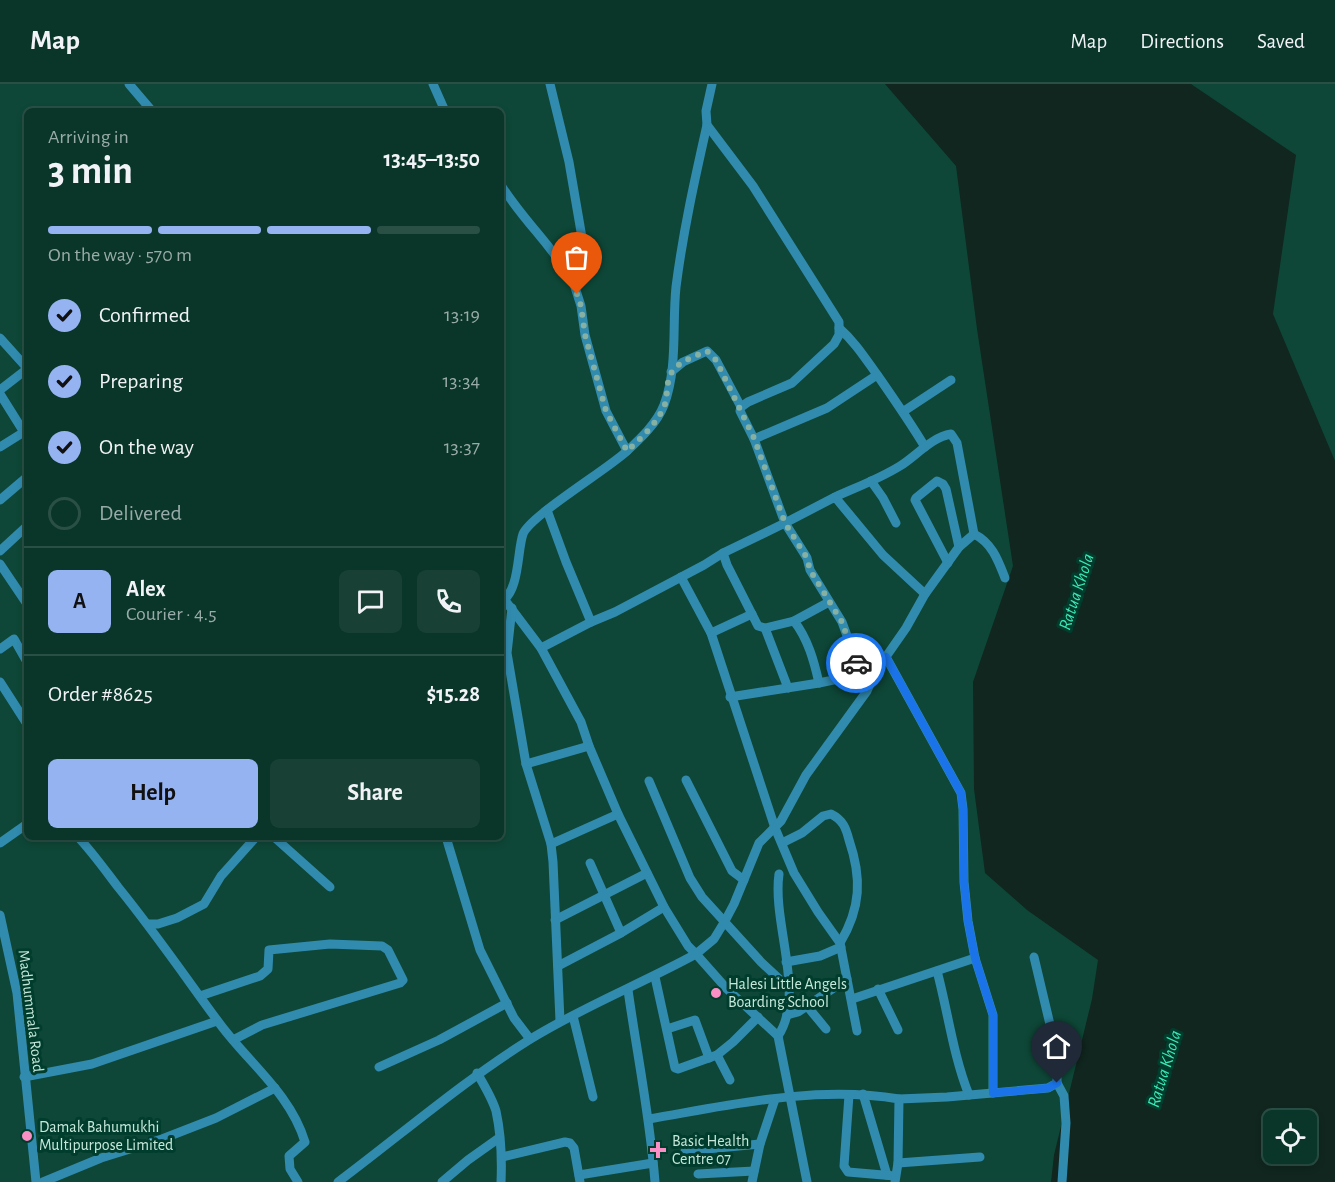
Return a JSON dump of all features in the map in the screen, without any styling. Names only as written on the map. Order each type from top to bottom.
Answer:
[{"type":"street","points":[[129,84],[149,108]]},
{"type":"street","points":[[434,84],[444,108]]},
{"type":"street","points":[[550,84],[569,162],[585,255],[573,281]]},
{"type":"street","points":[[504,596],[517,573],[523,532],[547,510],[627,451],[656,420],[664,405],[671,372],[676,288],[687,214],[707,125],[706,111],[712,84]]},
{"type":"street","points":[[707,125],[766,206],[839,322],[839,335],[834,344],[792,383],[741,407]]},
{"type":"street","points":[[504,190],[573,281],[606,411],[627,451]]},
{"type":"street","points":[[839,328],[854,341],[904,411],[925,447]]},
{"type":"street","points":[[0,338],[24,365]]},
{"type":"street","points":[[671,372],[683,362],[707,351],[716,360],[741,407],[740,411],[754,438],[785,523],[842,622],[861,674]]},
{"type":"street","points":[[24,371],[0,392],[24,431]]},
{"type":"street","points":[[754,438],[826,408],[877,375]]},
{"type":"street","points":[[904,411],[951,380]]},
{"type":"street","points":[[541,648],[615,612],[723,553],[900,466],[946,435],[951,434],[957,442],[974,534]]},
{"type":"street","points":[[0,447],[24,435]]},
{"type":"street","points":[[0,500],[24,480]]},
{"type":"street","points":[[871,481],[896,523]]},
{"type":"street","points":[[948,563],[915,500],[937,481],[946,489],[959,547]]},
{"type":"street","points":[[835,497],[883,555],[925,594]]},
{"type":"street","points":[[547,510],[591,622]]},
{"type":"street","points":[[0,551],[24,529]]},
{"type":"street","points":[[338,1182],[477,1073],[561,1021],[655,977],[696,954],[714,939],[725,921],[759,843],[775,828],[806,775],[867,691],[876,671],[910,621],[925,594],[959,547],[974,534]]},
{"type":"street","points":[[974,534],[984,539],[989,545],[1005,578]]},
{"type":"street","points":[[723,553],[758,626],[765,628],[794,621],[829,602]]},
{"type":"street","points":[[0,564],[24,600]]},
{"type":"street","points":[[681,577],[711,633],[730,697],[775,828],[803,888],[840,945],[857,1031]]},
{"type":"street","points":[[504,601],[512,608],[541,648],[581,722],[589,747],[618,814],[664,907],[687,946],[778,1036],[807,1182]]},
{"type":"street","points":[[512,608],[507,653],[526,764],[551,844],[561,1021]]},
{"type":"street","points":[[711,633],[752,614]]},
{"type":"street","points":[[794,621],[801,629],[809,647],[819,683]]},
{"type":"street","points":[[765,628],[788,688]]},
{"type":"street","points":[[0,649],[14,639],[24,657]]},
{"type":"street","points":[[886,657],[961,793],[964,882],[975,958],[993,1015],[993,1093]]},
{"type":"street","points":[[730,697],[819,683],[876,671]]},
{"type":"street","points":[[0,682],[24,719]]},
{"type":"street","points":[[526,764],[589,747]]},
{"type":"street","points":[[686,780],[732,871],[744,880]]},
{"type":"street","points":[[649,782],[690,878],[702,897],[790,990]]},
{"type":"street","points":[[551,844],[618,814]]},
{"type":"street","points":[[782,843],[802,833],[823,816],[831,814],[844,825],[854,853],[859,879],[852,918],[840,945],[820,956],[786,963]]},
{"type":"street","points":[[0,843],[24,826]]},
{"type":"street","points":[[80,840],[148,924],[217,1021],[275,1088],[300,1126],[304,1142],[289,1156],[291,1169],[298,1182]]},
{"type":"street","points":[[148,924],[158,924],[177,918],[204,904],[221,876],[252,840]]},
{"type":"street","points":[[277,840],[330,886]]},
{"type":"street","points":[[447,840],[475,938],[514,1018],[530,1039]]},
{"type":"street","points":[[590,863],[621,933]]},
{"type":"street","points":[[555,920],[647,873]]},
{"type":"street","points":[[778,1036],[784,1027],[790,990],[780,910],[779,874]]},
{"type":"street","points":[[558,966],[621,933],[664,907]]},
{"type":"street","name":"Madhummala Road","points":[[0,915],[17,993],[36,1182]]},
{"type":"street","points":[[200,996],[260,976],[268,969],[269,950],[330,944],[382,946],[388,950],[403,980],[400,983],[262,1024],[233,1040]]},
{"type":"street","points":[[1034,957],[1057,1054],[1057,1083],[1064,1096],[1062,1182]]},
{"type":"street","points":[[852,999],[975,958]]},
{"type":"street","points":[[937,971],[957,1060],[969,1095]]},
{"type":"street","points":[[655,977],[675,1068],[678,1069],[713,1056],[733,1042],[758,1017]]},
{"type":"street","points":[[787,1015],[798,1012],[847,979]]},
{"type":"street","points":[[878,989],[898,1030]]},
{"type":"street","points":[[628,990],[650,1119],[655,1182]]},
{"type":"street","points":[[380,1067],[438,1040],[507,1003]]},
{"type":"street","points":[[807,1006],[826,1029]]},
{"type":"street","points":[[573,1016],[593,1097]]},
{"type":"street","points":[[667,1029],[695,1020],[713,1056],[730,1080]]},
{"type":"street","points":[[24,1077],[92,1064],[217,1021]]},
{"type":"street","points":[[477,1073],[490,1095],[496,1112],[502,1157],[501,1182]]},
{"type":"street","points":[[650,1119],[819,1094],[863,1094],[899,1099],[1048,1088],[1057,1083]]},
{"type":"street","points":[[43,1182],[101,1158],[162,1139],[216,1118],[275,1088]]},
{"type":"street","points":[[863,1094],[892,1178]]},
{"type":"street","points":[[849,1095],[844,1166],[848,1172],[892,1178]]},
{"type":"street","points":[[752,1182],[760,1144],[775,1099]]},
{"type":"street","points":[[892,1178],[898,1163],[899,1099]]},
{"type":"street","points":[[442,1182],[499,1138]]},
{"type":"street","points":[[502,1157],[570,1143],[574,1148],[580,1178],[653,1163]]},
{"type":"street","points":[[685,1151],[760,1144]]},
{"type":"street","points":[[898,1163],[980,1157]]},
{"type":"street","points":[[698,1174],[754,1171]]},
{"type":"water","name":"Ratua Khola","points":[[885,84],[1191,84],[1296,155],[1273,314],[1335,461],[1335,1182],[1051,1182],[1054,1155],[1092,999],[1098,960],[1027,910],[985,873],[974,789],[973,682],[1013,566],[977,329],[956,166]]},
{"type":"way so far","points":[[577,294],[585,335],[606,411],[627,451],[656,420],[664,405],[671,372],[683,362],[707,351],[716,360],[741,407],[740,411],[765,465],[785,523],[842,622],[856,663]]},
{"type":"place","name":"Halesi Little Angels Boarding School","points":[[716,993]]},
{"type":"place","name":"Damak Bahumukhi Multipurpose Limited","points":[[27,1136]]},
{"type":"place","name":"Basic Health Centre 07","points":[[658,1150]]},
{"type":"route","points":[[856,663],[861,674],[876,671],[886,657],[961,793],[964,882],[968,921],[982,985],[993,1015],[993,1093],[1048,1088],[1057,1083]]}]
